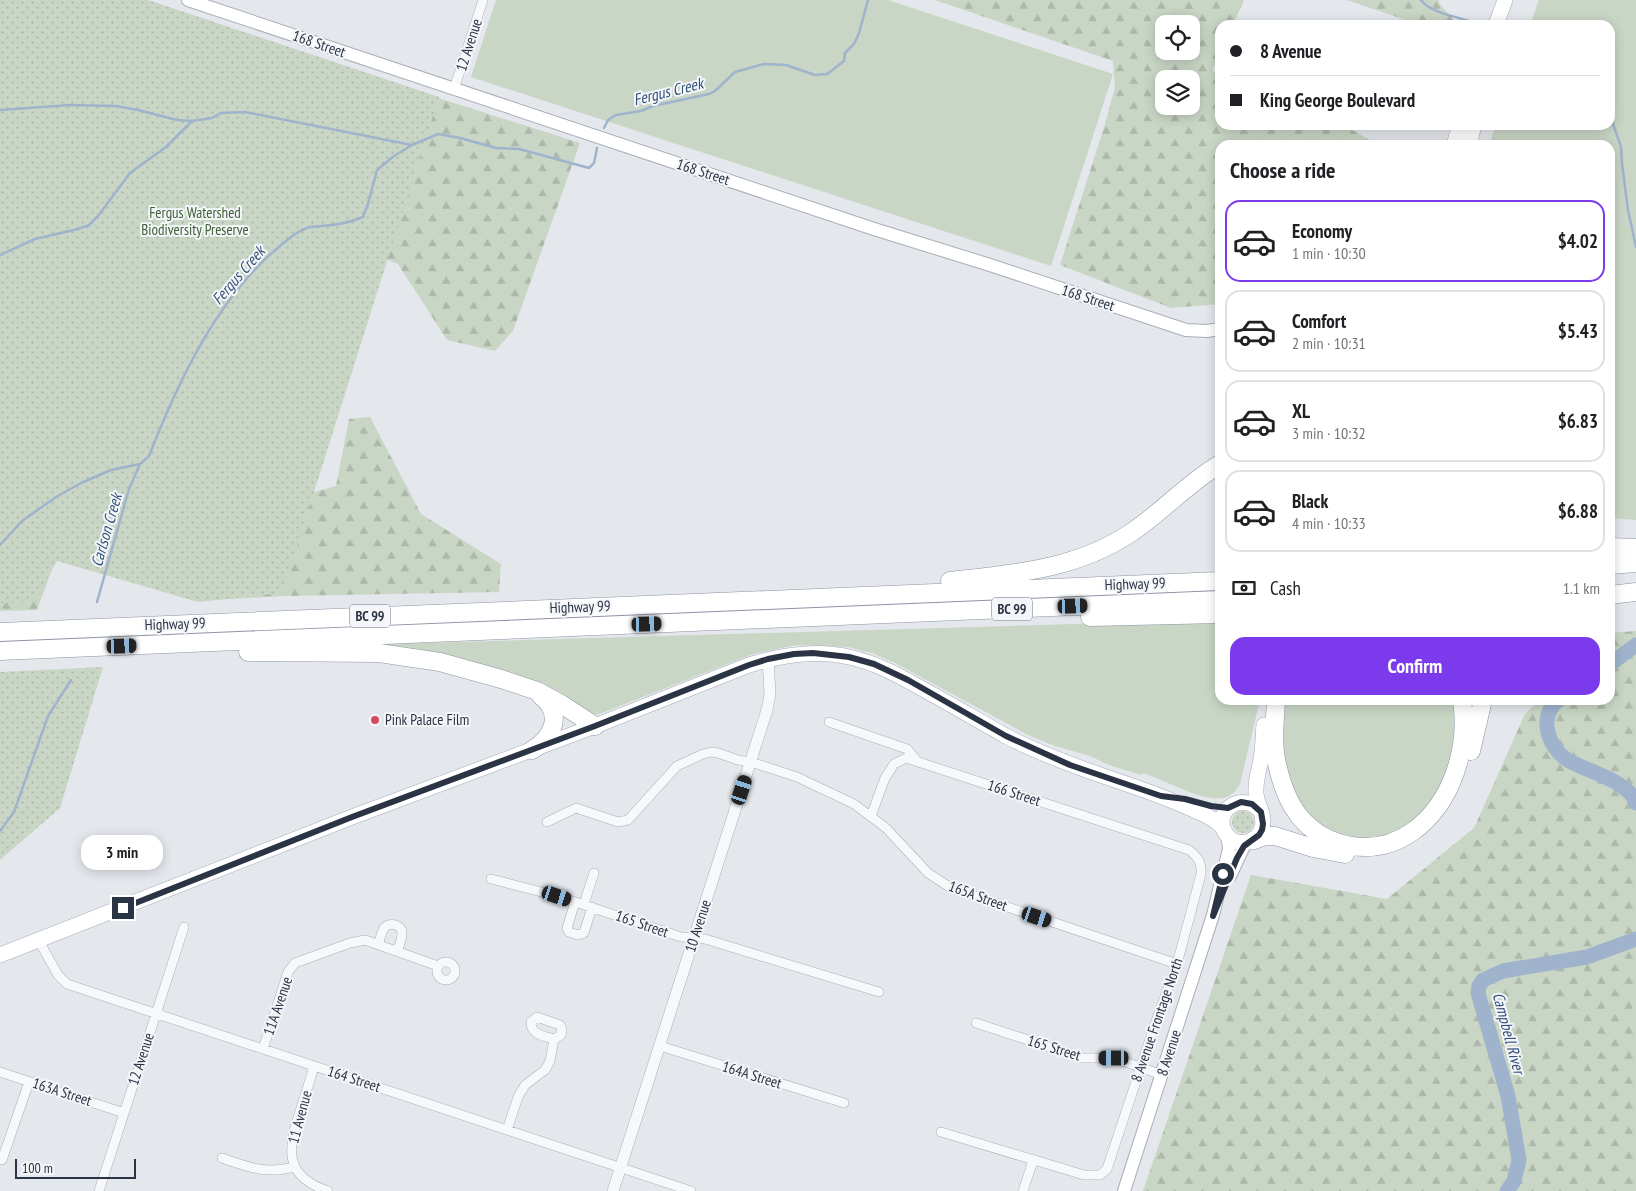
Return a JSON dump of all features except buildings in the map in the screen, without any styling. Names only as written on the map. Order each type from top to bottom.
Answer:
[{"type":"highway","points":[[740,600],[975,578],[1058,566],[1102,550],[1125,537],[1215,468]]},
{"type":"highway","points":[[1615,547],[1636,548]]},
{"type":"highway","points":[[1615,564],[1636,563]]},
{"type":"highway","name":"Highway 99","points":[[0,632],[1215,580]]},
{"type":"highway","points":[[1615,584],[1636,583]]},
{"type":"highway","points":[[1615,594],[1636,592]]},
{"type":"highway","name":"Highway 99","points":[[0,651],[1215,600]]},
{"type":"highway","points":[[805,618],[1128,617],[1215,614]]},
{"type":"highway","points":[[66,648],[184,652],[379,653],[440,662],[523,686],[548,697],[595,726]]},
{"type":"highway","points":[[523,686],[545,699],[552,709],[554,716],[554,723],[548,736],[540,745],[532,750]]},
{"type":"highway","points":[[1276,705],[1274,736],[1276,764],[1291,804],[1308,826],[1323,836],[1340,844],[1365,847],[1389,843],[1412,832],[1440,801],[1454,776],[1462,749],[1464,722],[1462,705]]},
{"type":"highway","points":[[1252,841],[1265,836],[1275,836],[1325,851],[1365,856],[1392,851],[1417,839],[1438,818],[1455,793],[1467,762],[1482,705]]},
{"type":"main road","name":"168 Street","points":[[188,0],[874,229],[1186,330],[1215,330]]},
{"type":"main road","points":[[1498,20],[1505,0]]},
{"type":"main road","points":[[0,956],[749,665],[794,654],[813,653],[849,657],[874,664],[908,680],[1006,736],[1040,752],[1070,765],[1161,796],[1208,816],[1219,823],[1228,837],[1238,842],[1252,841],[1262,830],[1263,824],[1256,788],[1264,724]]},
{"type":"main road","points":[[1224,830],[1223,817],[1235,805],[1264,724],[1269,705]]},
{"type":"main road","points":[[1161,796],[1185,799],[1211,806],[1252,804],[1261,812]]},
{"type":"main road","name":"8 Avenue","points":[[1124,1191],[1213,916],[1229,849],[1224,830]]},
{"type":"main road","name":"8 Avenue","points":[[1213,916],[1237,858],[1244,846],[1252,841]]},
{"type":"street","name":"12 Avenue","points":[[454,89],[483,0]]},
{"type":"street","name":"10 Avenue","points":[[613,1191],[768,710],[770,694],[768,659]]},
{"type":"street","name":"166 Street","points":[[829,722],[907,748],[917,761],[1189,850],[1200,860]]},
{"type":"street","name":"165A Street","points":[[547,822],[576,808],[618,822],[628,820],[677,766],[703,754],[710,752],[718,753],[812,783],[854,804],[886,828],[928,873],[951,888],[1177,964]]},
{"type":"street","points":[[871,816],[885,778],[894,764],[906,758],[917,761]]},
{"type":"street","name":"8 Avenue Frontage North","points":[[1032,1161],[1084,1175],[1100,1175],[1107,1169],[1177,964],[1201,874],[1202,866],[1200,860]]},
{"type":"street","points":[[584,904],[594,873]]},
{"type":"street","name":"165 Street","points":[[491,879],[584,904],[681,937],[705,939],[879,992]]},
{"type":"street","points":[[397,951],[402,934],[401,928],[396,925],[389,925],[384,928],[378,944],[397,951],[438,966]]},
{"type":"street","name":"12 Avenue","points":[[99,1191],[184,927]]},
{"type":"street","name":"11A Avenue","points":[[263,1049],[288,972],[295,963],[350,943],[366,940],[378,944]]},
{"type":"street","name":"164 Street","points":[[39,941],[58,975],[66,984],[691,1191]]},
{"type":"street","name":"165 Street","points":[[976,1022],[1083,1058],[1114,1058],[1162,1075]]},
{"type":"street","points":[[507,1130],[518,1097],[525,1085],[545,1070],[550,1061],[554,1039]]},
{"type":"street","name":"164A Street","points":[[660,1046],[844,1103]]},
{"type":"street","name":"11 Avenue","points":[[295,1167],[290,1151],[292,1135],[314,1066]]},
{"type":"street","name":"163A Street","points":[[0,1072],[124,1113]]},
{"type":"street","points":[[2,1160],[29,1082]]},
{"type":"street","points":[[941,1132],[1032,1161],[1023,1191]]},
{"type":"street","points":[[222,1158],[264,1171],[277,1171],[295,1167],[305,1180],[328,1191]]},
{"type":"green space","name":"Fergus Watershed Biodiversity Preserve","points":[[0,0],[148,0],[439,97],[282,593],[198,602],[57,561],[33,602],[0,603]]},
{"type":"green space","points":[[496,0],[888,0],[1113,74],[1051,266],[471,77]]},
{"type":"green space","points":[[935,0],[1244,0],[1235,20],[1215,20],[1215,64],[1212,71],[1215,72],[1215,130],[1352,130],[1370,140],[1215,140],[1215,304],[1171,308],[1060,265],[1115,87],[1113,61]]},
{"type":"green space","points":[[1347,0],[1439,0],[1439,3],[1454,20],[1405,20]]},
{"type":"green space","points":[[1539,0],[1636,0],[1636,520],[1615,518],[1615,140],[1491,140],[1494,130],[1615,130],[1615,20],[1532,20]]},
{"type":"green space","name":"Fergus Watershed Biodiversity Preserve","points":[[215,27],[580,143],[513,331],[495,351],[447,340],[398,264],[373,254],[286,500],[336,486],[349,419],[370,417],[421,514],[501,564],[499,592],[283,596],[198,601],[56,559],[37,610],[0,611],[0,376]]},
{"type":"green space","points":[[1210,620],[1215,621],[1215,705],[1259,705],[1240,784],[1229,796],[1209,798],[1151,776],[1142,773],[1141,775],[1109,765],[1090,756],[1055,746],[1028,735],[895,663],[872,653],[848,647],[796,645],[753,654],[599,714],[590,715],[547,688],[323,646]]},
{"type":"green space","points":[[1636,631],[1636,1191],[1143,1191],[1251,875],[1387,899],[1474,828],[1524,716],[1534,705],[1615,705],[1615,633]]},
{"type":"green space","points":[[103,667],[60,808],[0,860],[0,672]]},
{"type":"green space","points":[[1282,705],[1453,705],[1454,740],[1452,753],[1447,773],[1438,791],[1427,807],[1413,821],[1397,831],[1379,837],[1360,839],[1339,835],[1322,827],[1309,816],[1298,802],[1290,786],[1280,738]]},
{"type":"green space","points":[[1239,811],[1247,811],[1254,818],[1254,826],[1247,833],[1239,833],[1232,826],[1232,818]]},
{"type":"waterway","name":"Fergus Creek","points":[[604,128],[608,120],[616,115],[641,111],[653,106],[709,94],[715,91],[735,72],[764,64],[786,65],[815,75],[827,74],[844,61],[845,53],[854,44],[868,0]]},
{"type":"waterway","name":"Fergus Creek","points":[[1421,0],[1432,9],[1465,20]]},
{"type":"waterway","points":[[0,110],[70,105],[116,106],[177,120],[192,121],[212,118],[221,113],[245,112],[412,145]]},
{"type":"waterway","points":[[0,255],[35,239],[89,225],[130,173],[166,147],[192,121]]},
{"type":"waterway","name":"Fergus Creek","points":[[1615,130],[1621,147],[1628,210],[1636,247]]},
{"type":"waterway","name":"Fergus Creek","points":[[0,545],[22,521],[56,497],[81,483],[111,470],[140,464],[149,456],[186,371],[218,316],[237,290],[257,267],[292,236],[303,229],[333,225],[363,217],[377,170],[394,156],[412,145],[438,134],[496,148],[519,149],[589,168],[594,163],[597,148]]},
{"type":"waterway","name":"Carlson Creek","points":[[97,602],[129,489],[140,464]]},
{"type":"waterway","name":"Campbell River","points":[[1615,660],[1636,645]]},
{"type":"waterway","name":"Carlson Creek","points":[[0,831],[14,812],[48,716],[71,680]]},
{"type":"waterway","name":"Campbell River","points":[[1553,705],[1547,722],[1550,738],[1559,753],[1566,759],[1616,782],[1632,795],[1636,803]]},
{"type":"waterway","name":"Campbell River","points":[[1507,1191],[1514,1181],[1519,1160],[1508,1096],[1478,993],[1479,986],[1483,980],[1503,971],[1587,957],[1636,939]]},
{"type":"place","name":"Pink Palace Film","points":[[375,720]]},
{"type":"route","points":[[123,908],[352,817],[595,726],[749,665],[794,654],[813,653],[833,654],[874,664],[908,680],[1006,736],[1070,765],[1161,796],[1228,808],[1241,802],[1252,804],[1261,812],[1263,818],[1262,830],[1254,840],[1244,846],[1237,858],[1213,916],[1223,874]]}]
